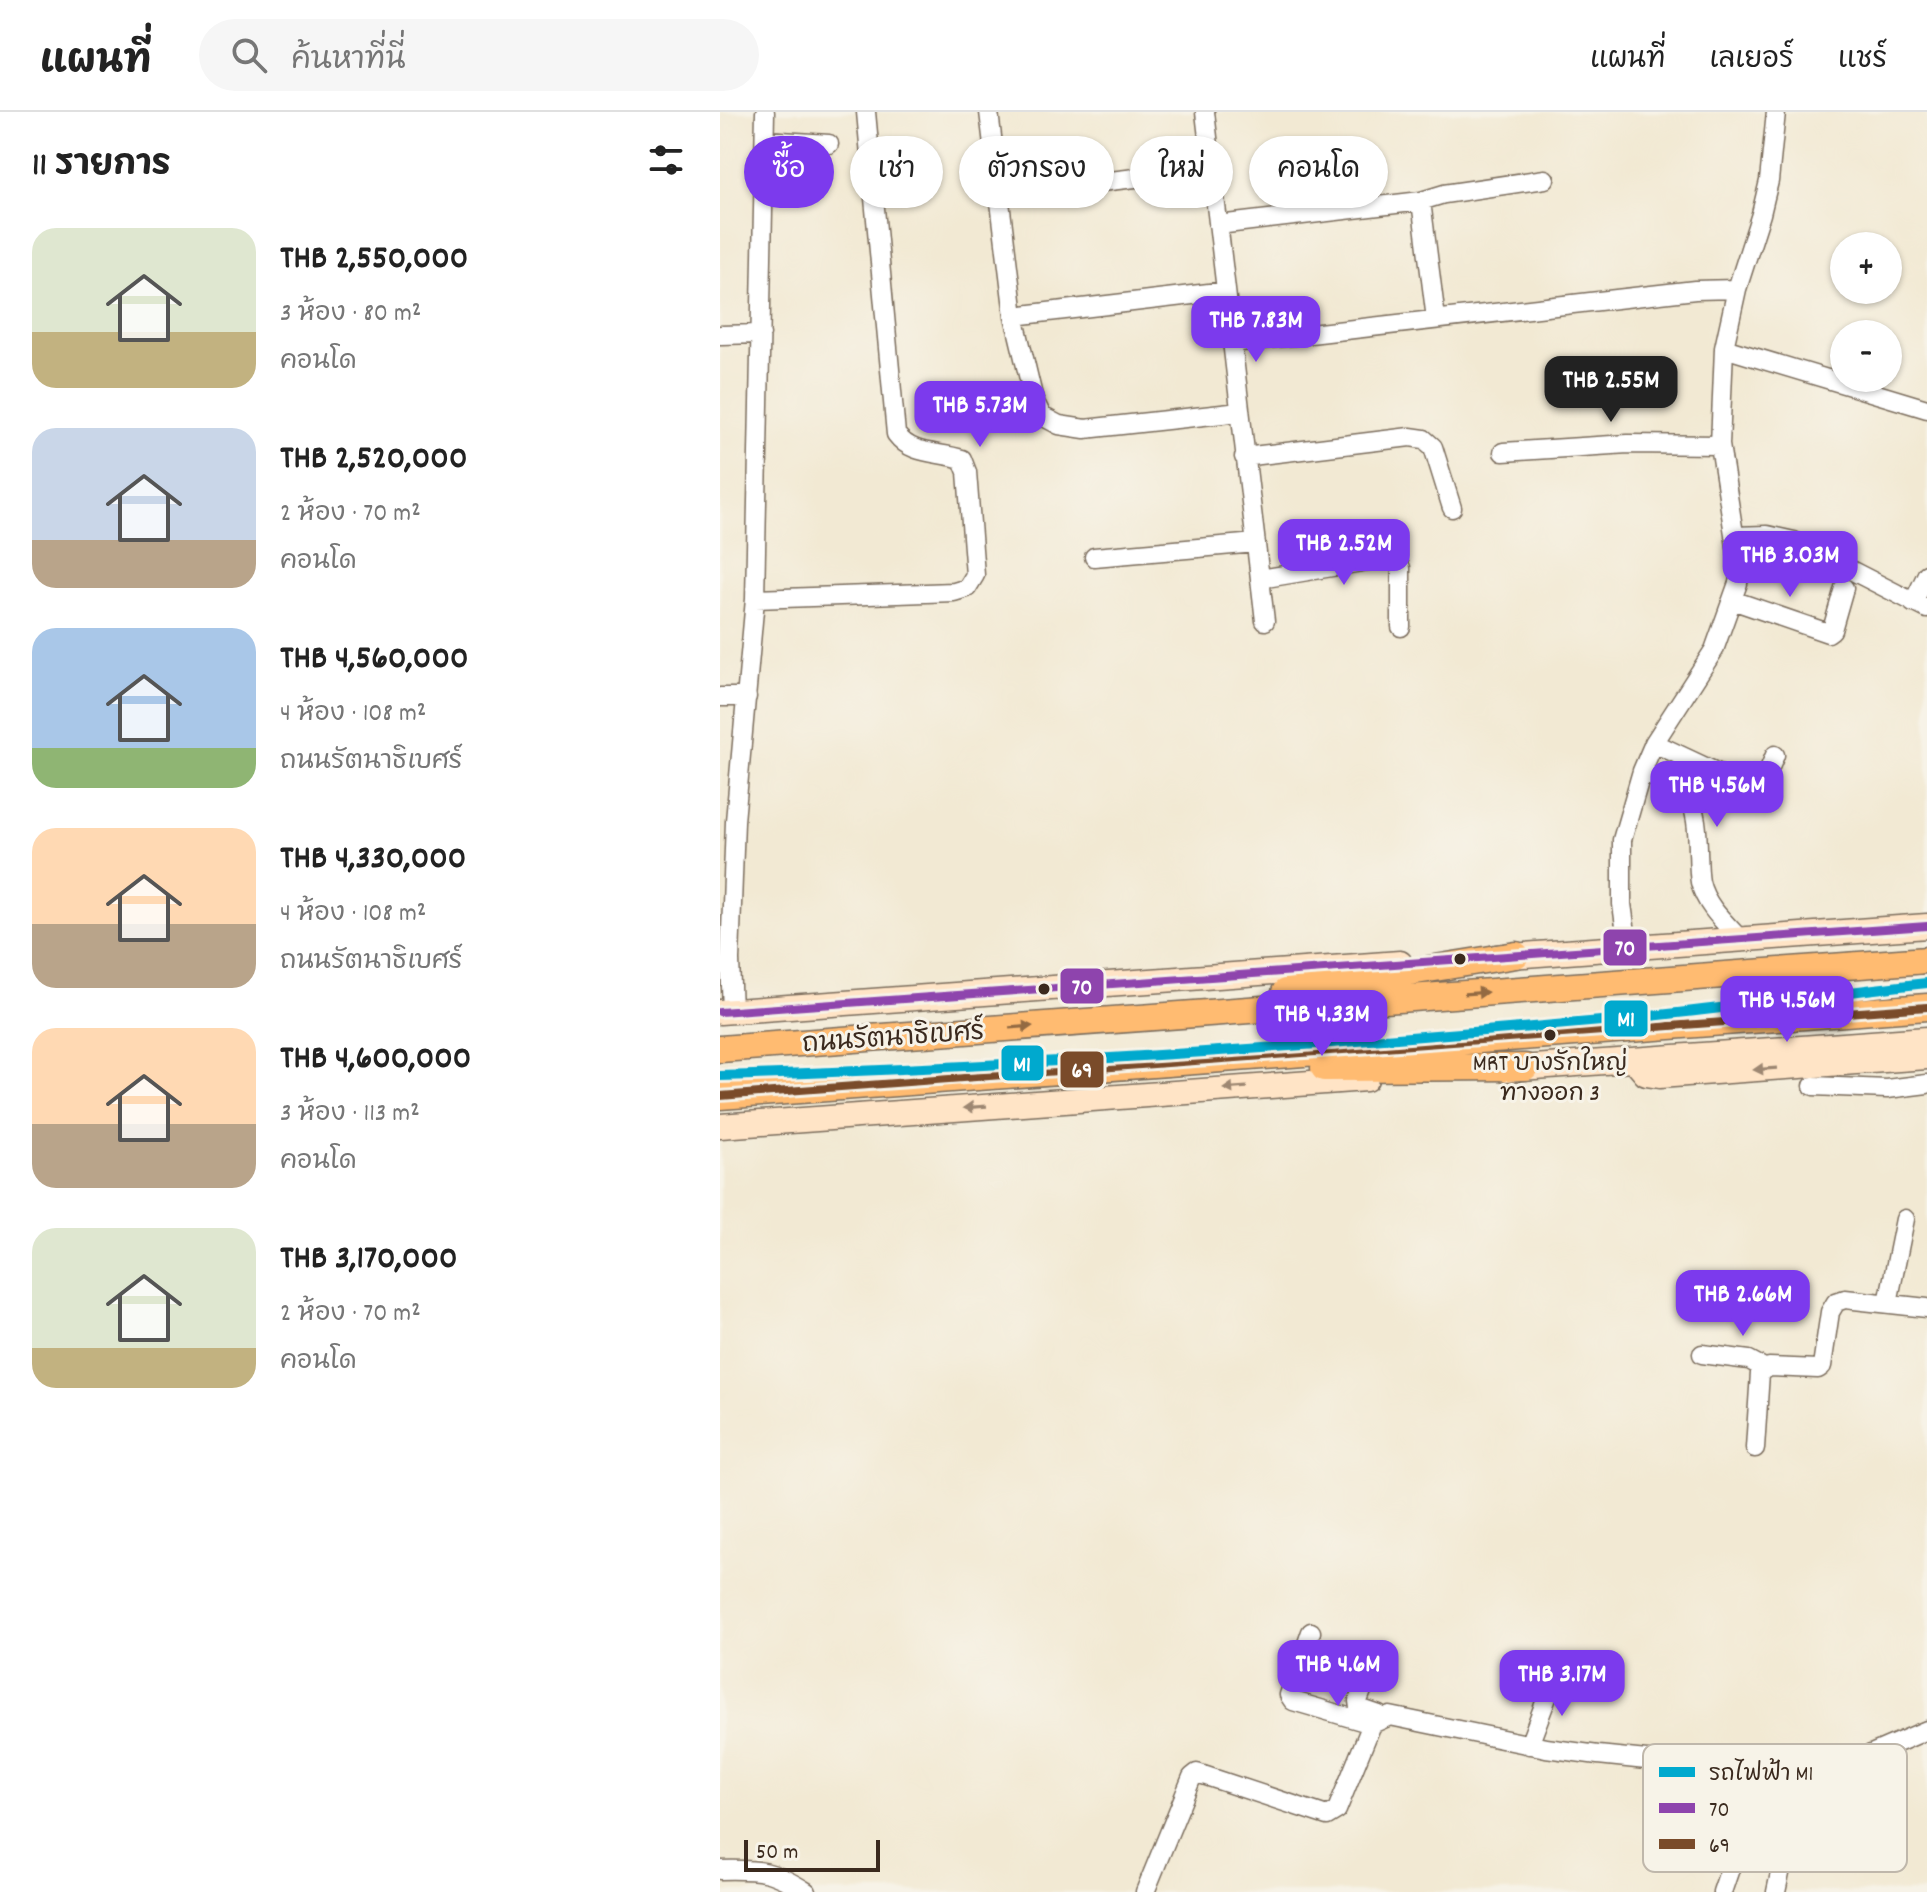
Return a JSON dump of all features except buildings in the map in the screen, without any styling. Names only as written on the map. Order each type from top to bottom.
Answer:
[{"type":"main road","points":[[1890,929],[1927,913]]},
{"type":"main road","name":"ถนนรัตนาธิเบศร์","points":[[726,1012],[1927,926]]},
{"type":"main road","points":[[1108,1020],[1516,955]]},
{"type":"main road","name":"ถนนรัตนาธิเบศร์","points":[[720,1049],[1927,960]]},
{"type":"main road","name":"ถนนรัตนาธิเบศร์","points":[[720,1096],[1927,1007]]},
{"type":"main road","points":[[720,1126],[1927,1039]]},
{"type":"main road","points":[[1634,1060],[1646,1074],[1659,1076],[1927,1057]]},
{"type":"main road","points":[[1112,1068],[1525,1067]]},
{"type":"street","points":[[765,112],[765,136]]},
{"type":"street","points":[[755,599],[954,592],[967,588],[975,575],[967,472],[962,459],[924,453],[903,444],[896,434],[866,112]]},
{"type":"street","points":[[989,112],[992,136]]},
{"type":"street","points":[[1205,112],[1208,136]]},
{"type":"street","points":[[1628,947],[1622,904],[1622,840],[1642,771],[1654,743],[1714,650],[1740,572],[1720,445],[1724,348],[1737,289],[1769,181],[1776,112]]},
{"type":"street","points":[[1218,225],[1421,201],[1444,194],[1545,179]]},
{"type":"street","points":[[1421,201],[1436,319]]},
{"type":"street","points":[[726,1012],[735,821],[755,599],[764,208]]},
{"type":"street","points":[[1001,208],[1014,316],[1034,400],[1042,416],[1059,425],[1085,429],[1240,412]]},
{"type":"street","points":[[1216,208],[1265,621]]},
{"type":"street","points":[[1232,343],[1695,290],[1737,289]]},
{"type":"street","points":[[1014,316],[1226,291]]},
{"type":"street","points":[[720,335],[761,334]]},
{"type":"street","points":[[1724,348],[1927,409]]},
{"type":"street","points":[[1244,457],[1410,437],[1424,439],[1433,447],[1452,508]]},
{"type":"street","points":[[1503,452],[1628,444],[1720,445]]},
{"type":"street","points":[[1734,536],[1767,535],[1794,541],[1920,606],[1927,574]]},
{"type":"street","points":[[1094,557],[1256,543]]},
{"type":"street","points":[[1260,579],[1386,558],[1397,560],[1401,568],[1401,627]]},
{"type":"street","points":[[1732,600],[1828,633],[1832,630],[1844,588]]},
{"type":"street","points":[[720,697],[747,697]]},
{"type":"street","points":[[1654,743],[1746,786],[1757,786],[1764,781],[1775,755]]},
{"type":"street","points":[[1642,771],[1687,797],[1694,810],[1700,882],[1704,893],[1717,915],[1740,939]]},
{"type":"street","points":[[1813,1086],[1887,1089],[1927,1084]]},
{"type":"street","points":[[1888,1303],[1905,1219]]},
{"type":"street","points":[[1702,1354],[1749,1360],[1764,1368],[1818,1369],[1824,1360],[1830,1312],[1836,1302],[1845,1299],[1927,1308]]},
{"type":"street","points":[[1755,1448],[1760,1373],[1764,1368]]},
{"type":"street","points":[[1311,1632],[1289,1695],[1293,1701],[1379,1720],[1390,1716],[1529,1745],[1643,1760]]},
{"type":"street","points":[[1373,1663],[1358,1701],[1359,1708],[1379,1720]]},
{"type":"street","points":[[1529,1745],[1555,1676]]},
{"type":"street","points":[[1145,1892],[1192,1777],[1197,1773],[1327,1816],[1337,1810],[1379,1720]]},
{"type":"street","points":[[1895,1744],[1927,1730]]},
{"type":"street","points":[[720,1870],[765,1871],[778,1884],[807,1892]]},
{"type":"street","points":[[1722,1892],[1729,1872]]},
{"type":"street","points":[[1776,1892],[1780,1872]]},
{"type":"metro line","name":"M1","points":[[720,1076],[1161,1055],[1381,1039],[1642,1017],[1927,983]]},
{"type":"transit line","name":"70","points":[[720,1012],[1927,926]]},
{"type":"transit line","name":"69","points":[[720,1096],[1927,1007]]},
{"type":"place","name":"MRT บางรักใหญ่ ทางออก 3","points":[[1550,1035]]}]
